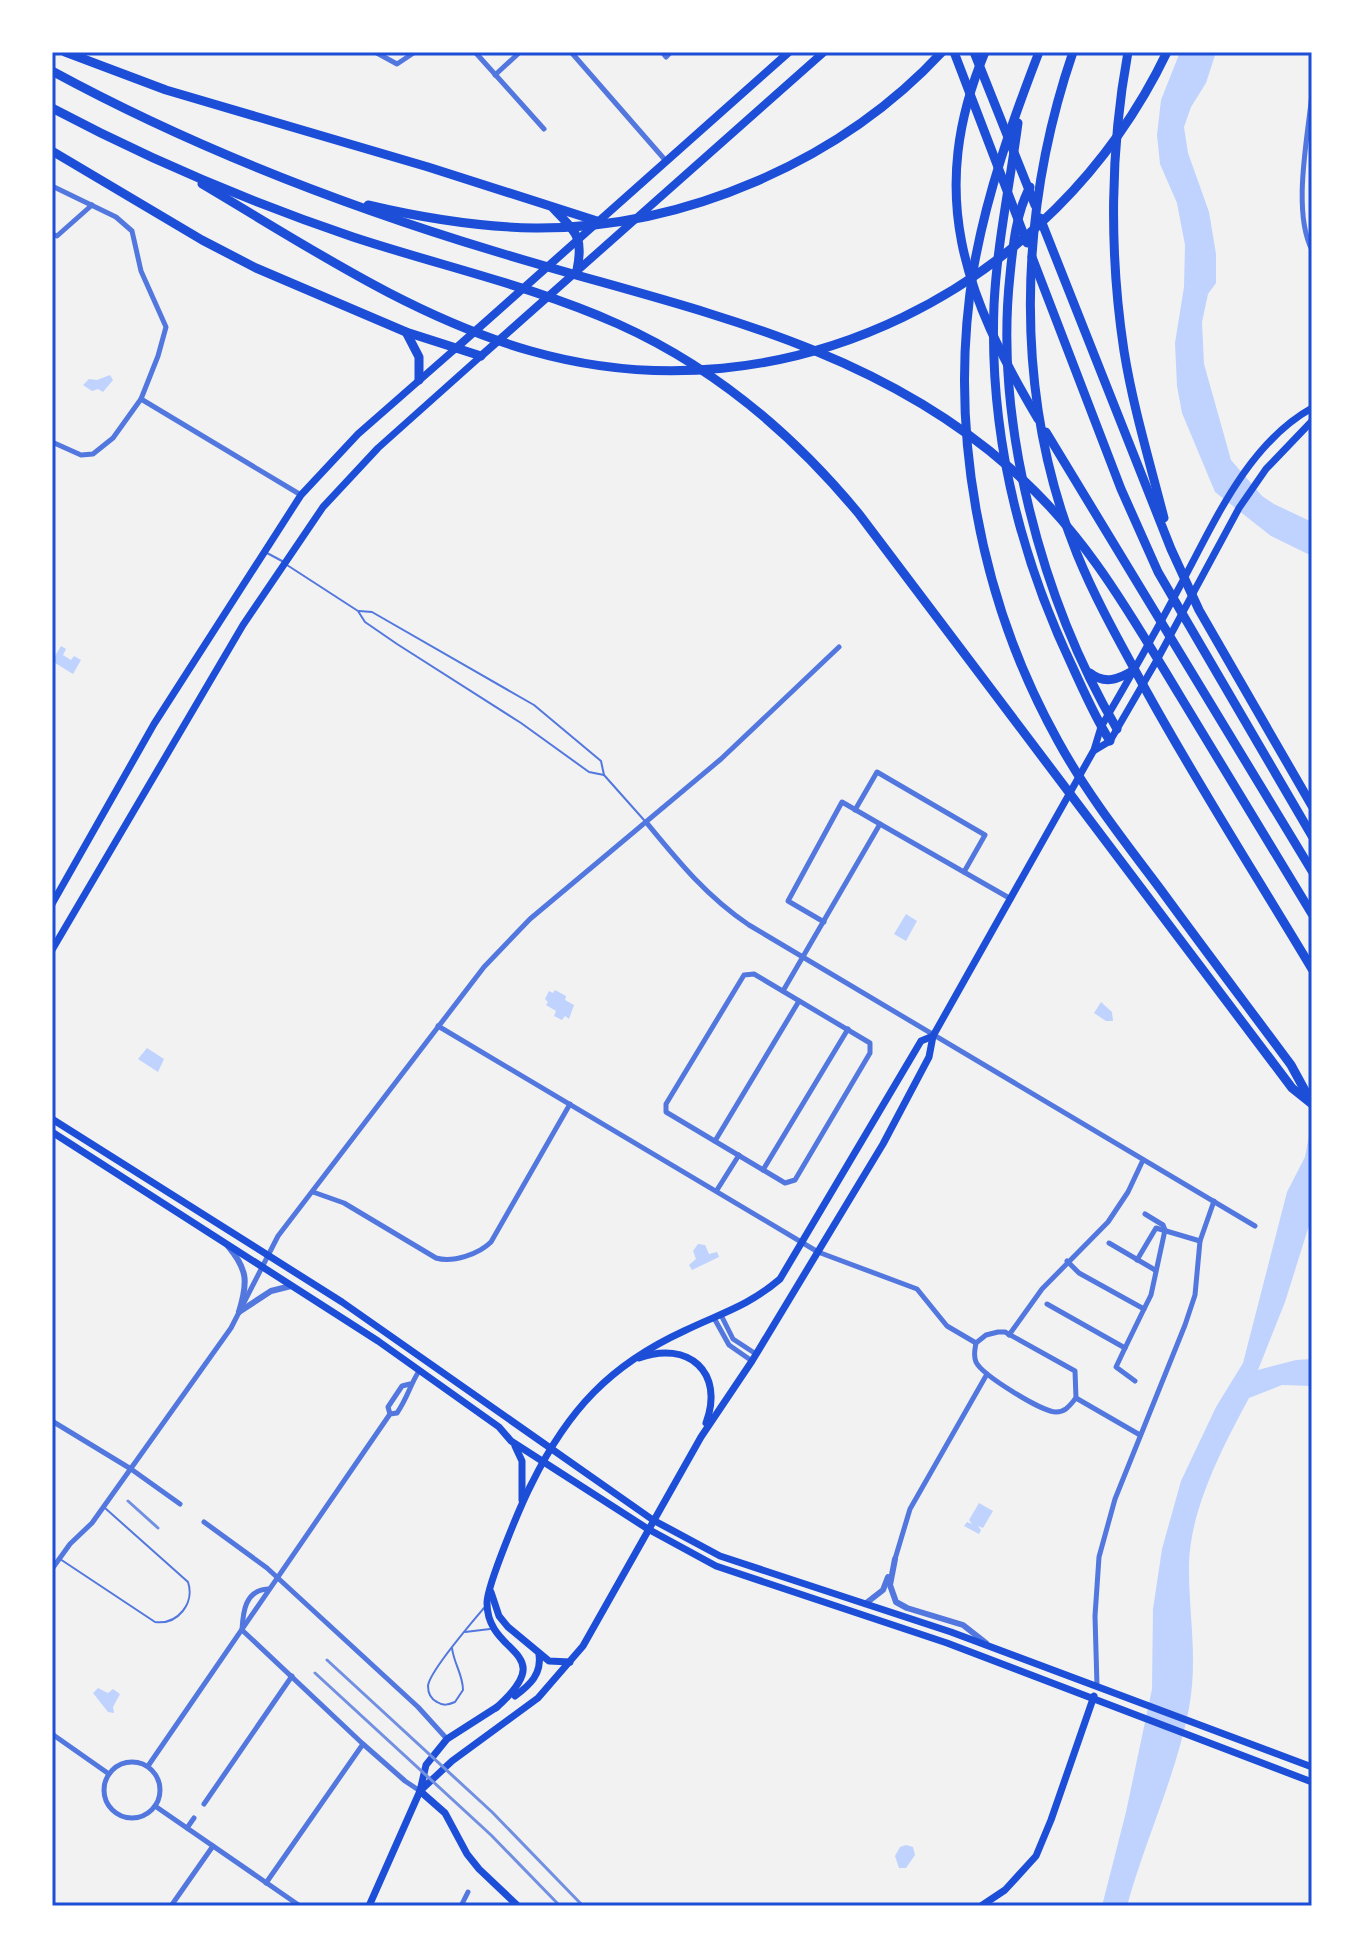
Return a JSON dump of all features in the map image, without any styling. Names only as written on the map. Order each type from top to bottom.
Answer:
[{"type":"highway","points":[[65,52],[181,95],[597,221]]},
{"type":"highway","points":[[333,196],[428,218],[471,224],[539,228],[649,216],[722,194],[788,166],[840,137],[922,72],[942,52]]},
{"type":"highway","points":[[954,52],[1121,489],[1158,572],[1312,836]]},
{"type":"highway","points":[[974,52],[1171,549],[1207,623],[1312,806]]},
{"type":"highway","points":[[985,52],[963,124],[957,170],[957,216],[974,294],[999,350],[1036,416],[1312,871]]},
{"type":"highway","points":[[1039,52],[1021,100],[974,267],[965,356],[970,472],[986,560],[1000,610],[1033,694],[1059,742],[1102,811],[1291,1065],[1312,1104]]},
{"type":"highway","points":[[1073,52],[1042,164],[1031,244],[1034,381],[1048,455],[1068,529],[1110,625],[1210,804],[1310,966]]},
{"type":"highway","points":[[1128,52],[1115,174],[1118,294],[1130,384],[1171,549]]},
{"type":"highway","points":[[52,108],[164,163],[436,317],[533,352],[585,363],[638,369],[692,369],[748,364],[841,343],[907,316],[984,272],[1029,236],[1070,196],[1107,152],[1145,95],[1167,52]]},
{"type":"highway","points":[[52,71],[122,108],[204,145],[402,223],[741,321],[908,394],[987,449],[1080,539],[1102,569],[1312,914]]},
{"type":"highway","points":[[1021,100],[994,305],[997,416],[1016,514],[1043,601],[1110,741]]},
{"type":"highway","points":[[52,151],[230,255],[406,332],[481,356]]},
{"type":"highway","points":[[164,163],[303,219],[594,314],[643,336],[704,371],[761,413],[813,460],[859,514],[1292,1088],[1312,1104]]},
{"type":"highway","points":[[1042,164],[1021,204],[1011,260],[1006,330],[1013,423],[1036,536],[1054,594],[1117,729]]},
{"type":"highway","points":[[551,205],[579,237],[577,270]]},
{"type":"highway","points":[[406,332],[419,357],[419,380]]},
{"type":"highway","points":[[1088,672],[1101,680],[1111,680],[1134,670]]},
{"type":"main road","points":[[52,904],[154,724],[301,495],[349,443],[789,52]]},
{"type":"main road","points":[[52,950],[243,625],[323,507],[358,467],[824,52]]},
{"type":"main road","points":[[425,1781],[538,1698],[572,1661],[701,1437],[754,1358],[889,1133],[929,1057],[933,1036],[1094,750],[1101,727],[1221,512],[1275,435],[1312,408]]},
{"type":"main road","points":[[1094,750],[1110,741],[1223,536],[1266,469],[1312,421]]},
{"type":"main road","points":[[496,1708],[515,1691],[524,1676],[517,1654],[495,1629],[487,1604],[490,1588],[521,1507],[551,1448],[586,1400],[623,1364],[655,1344],[751,1302],[780,1279],[921,1041],[933,1036]]},
{"type":"main road","points":[[52,1119],[367,1318],[653,1520],[720,1556],[989,1646],[1312,1767]]},
{"type":"main road","points":[[52,1132],[378,1341],[499,1427],[522,1461],[521,1507]]},
{"type":"main road","points":[[623,1364],[666,1351],[684,1355],[700,1366],[710,1382],[712,1393],[711,1410],[701,1437]]},
{"type":"main road","points":[[511,1441],[648,1529],[716,1566],[947,1643],[1312,1782]]},
{"type":"main road","points":[[490,1588],[499,1616],[517,1635],[554,1663],[572,1661]]},
{"type":"main road","points":[[369,1906],[425,1781],[426,1765],[447,1739],[521,1691],[534,1679],[540,1667],[539,1654]]},
{"type":"main road","points":[[981,1906],[1005,1890],[1036,1856],[1097,1686]]},
{"type":"main road","points":[[420,1791],[445,1813],[467,1854],[479,1869],[518,1906]]},
{"type":"street","points":[[375,52],[397,64],[415,52]]},
{"type":"street","points":[[475,52],[544,129]]},
{"type":"street","points":[[495,75],[520,52]]},
{"type":"street","points":[[571,52],[666,161]]},
{"type":"street","points":[[662,52],[666,57],[671,52]]},
{"type":"street","points":[[1312,93],[1302,218],[1312,250]]},
{"type":"street","points":[[1304,178],[1312,178]]},
{"type":"street","points":[[52,442],[81,455],[93,454],[113,438],[141,399],[166,327],[141,271],[132,231],[116,217],[53,189]]},
{"type":"street","points":[[52,234],[57,236],[92,205]]},
{"type":"street","points":[[141,399],[301,495]]},
{"type":"street","points":[[52,1569],[103,1507],[202,1371],[239,1312],[278,1236],[507,940],[721,759],[839,647]]},
{"type":"street","points":[[855,810],[877,772],[985,835],[964,872]]},
{"type":"street","points":[[824,922],[788,901],[842,802],[1011,899]]},
{"type":"street","points":[[646,822],[712,898],[749,925],[1255,1226]]},
{"type":"street","points":[[782,991],[880,824]]},
{"type":"street","points":[[754,974],[799,1001],[870,1043],[870,1053],[795,1180],[785,1183],[666,1112],[666,1104],[744,975],[754,974]]},
{"type":"street","points":[[715,1141],[799,1001]]},
{"type":"street","points":[[438,1026],[818,1252],[917,1289],[947,1326],[976,1343]]},
{"type":"street","points":[[763,1170],[848,1029]]},
{"type":"street","points":[[312,1192],[344,1203],[436,1258],[451,1260],[478,1251],[491,1242],[570,1104]]},
{"type":"street","points":[[717,1190],[739,1155]]},
{"type":"street","points":[[1009,1335],[1042,1289],[1108,1222],[1128,1192],[1143,1160]]},
{"type":"street","points":[[1097,1686],[1095,1628],[1099,1557],[1115,1499],[1195,1295],[1200,1241],[1214,1201]]},
{"type":"street","points":[[1135,1381],[1116,1367],[1151,1295],[1165,1230],[1163,1225],[1145,1214]]},
{"type":"street","points":[[1137,1260],[1156,1228],[1200,1241]]},
{"type":"street","points":[[1109,1243],[1155,1270]]},
{"type":"street","points":[[228,1246],[242,1264],[244,1273],[245,1292],[239,1312]]},
{"type":"street","points":[[1067,1261],[1079,1273],[1144,1309]]},
{"type":"street","points":[[239,1312],[271,1291],[291,1286]]},
{"type":"street","points":[[1047,1304],[1125,1348]]},
{"type":"street","points":[[717,1317],[733,1339],[754,1358]]},
{"type":"street","points":[[998,1332],[1009,1335],[1075,1371],[1076,1398],[1061,1412],[1049,1411],[987,1374],[976,1364],[976,1343],[986,1335],[998,1332]]},
{"type":"street","points":[[390,1414],[388,1407],[402,1386],[410,1384],[419,1371]]},
{"type":"street","points":[[865,1604],[883,1590],[910,1509],[987,1374]]},
{"type":"street","points":[[148,1766],[390,1414],[397,1413],[411,1392],[410,1384]]},
{"type":"street","points":[[1076,1398],[1140,1435]]},
{"type":"street","points":[[52,1421],[131,1469],[180,1504]]},
{"type":"street","points":[[204,1522],[277,1577],[418,1707],[447,1739]]},
{"type":"street","points":[[52,1554],[59,1559]]},
{"type":"street","points":[[895,1559],[890,1585],[896,1602],[963,1625],[989,1646]]},
{"type":"street","points":[[242,1630],[249,1599],[257,1591],[268,1589]]},
{"type":"street","points":[[242,1630],[363,1744],[420,1791]]},
{"type":"street","points":[[204,1804],[292,1676]]},
{"type":"street","points":[[52,1734],[109,1774]]},
{"type":"street","points":[[266,1883],[363,1744]]},
{"type":"street","points":[[131,1761],[148,1766],[160,1789],[155,1806],[132,1818],[116,1813],[109,1807],[104,1790],[109,1774],[131,1761]]},
{"type":"street","points":[[155,1806],[300,1906]]},
{"type":"street","points":[[187,1828],[194,1818]]},
{"type":"street","points":[[171,1906],[213,1846]]},
{"type":"street","points":[[461,1906],[468,1892]]},
{"type":"lane","points":[[264,551],[358,611],[365,622],[386,637],[521,723],[589,772],[604,775]]},
{"type":"lane","points":[[358,611],[372,612],[534,705],[601,761],[604,775],[646,822]]},
{"type":"lane","points":[[59,1559],[155,1622],[175,1620],[189,1601],[191,1592],[188,1582],[103,1507]]},
{"type":"lane","points":[[452,1648],[463,1690],[455,1702],[443,1705],[434,1700],[428,1688],[430,1680],[452,1648],[464,1632],[487,1604]]},
{"type":"lane","points":[[464,1632],[495,1629],[517,1635]]},
{"type":"water","points":[[1180,52],[1216,52],[1206,83],[1191,107],[1184,127],[1188,153],[1209,212],[1216,254],[1216,283],[1208,294],[1202,322],[1204,364],[1231,460],[1262,496],[1312,522],[1312,556],[1271,536],[1215,492],[1182,413],[1175,343],[1184,287],[1185,245],[1177,203],[1160,164],[1157,135],[1161,100]]},
{"type":"water","points":[[110,375],[113,380],[103,392],[98,389],[92,391],[83,385],[89,379],[97,380]]},
{"type":"water","points":[[61,646],[66,649],[63,655],[71,660],[74,656],[81,660],[73,674],[52,661]]},
{"type":"water","points":[[906,914],[917,921],[906,941],[894,934]]},
{"type":"water","points":[[555,990],[574,1005],[569,1019],[554,1016],[556,1011],[546,1005],[549,991],[553,993]]},
{"type":"water","points":[[1101,1002],[1112,1012],[1113,1021],[1106,1021],[1094,1013]]},
{"type":"water","points":[[147,1048],[164,1059],[158,1072],[138,1059]]},
{"type":"water","points":[[1312,1120],[1312,1216],[1285,1302],[1258,1370],[1312,1359],[1312,1386],[1282,1385],[1249,1398],[1209,1480],[1190,1548],[1193,1672],[1183,1733],[1127,1906],[1102,1906],[1152,1689],[1153,1609],[1162,1549],[1181,1481],[1216,1407],[1243,1363],[1287,1192],[1305,1157]]},
{"type":"water","points":[[698,1244],[705,1245],[709,1254],[717,1252],[719,1257],[692,1270],[689,1265],[696,1259],[693,1251]]},
{"type":"water","points":[[979,1503],[993,1511],[983,1528],[978,1526],[981,1530],[979,1534],[964,1526],[967,1522],[972,1524],[969,1520]]},
{"type":"water","points":[[98,1688],[108,1693],[113,1689],[120,1694],[113,1707],[114,1713],[108,1712],[93,1693]]},
{"type":"water","points":[[900,1847],[913,1847],[915,1855],[906,1868],[899,1868],[895,1856]]},
{"type":"railway","points":[[128,1501],[158,1528]]},
{"type":"railway","points":[[327,1660],[492,1812],[583,1906]]},
{"type":"railway","points":[[315,1673],[491,1835],[560,1906]]}]
